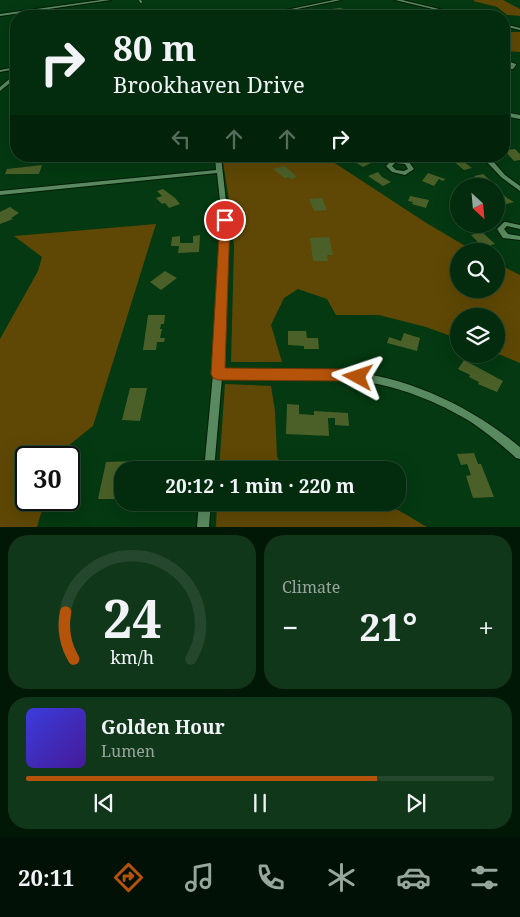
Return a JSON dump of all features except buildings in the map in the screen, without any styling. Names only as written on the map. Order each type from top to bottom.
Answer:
[{"type":"street","points":[[36,10],[109,0]]},
{"type":"street","points":[[289,10],[339,0]]},
{"type":"street","points":[[397,0],[436,10]]},
{"type":"street","points":[[0,90],[10,81]]},
{"type":"street","points":[[210,461],[218,374],[225,220],[219,162]]},
{"type":"street","points":[[492,162],[502,176],[520,189]]},
{"type":"street","points":[[0,193],[220,171]]},
{"type":"street","points":[[520,217],[517,226],[502,224],[500,226],[501,231],[510,238],[520,238]]},
{"type":"street","points":[[218,374],[345,375],[371,379],[426,396],[456,410],[490,429],[520,454]]},
{"type":"street","points":[[203,527],[204,511]]},
{"type":"shaded area","points":[[503,0],[520,9],[520,16],[510,15],[510,10],[501,10],[497,7],[473,1]]},
{"type":"shaded area","points":[[510,32],[520,32],[520,52],[510,51]]},
{"type":"shaded area","points":[[223,162],[333,162],[460,243],[450,243],[450,298],[505,298],[505,268],[520,275],[520,363],[505,357],[505,308],[450,308],[450,336],[426,327],[379,315],[336,315],[327,299],[298,289],[284,298],[271,325],[282,362],[231,362],[234,246]]},
{"type":"shaded area","points":[[156,224],[93,426],[68,446],[15,446],[15,511],[42,511],[37,527],[0,527],[0,339],[38,271],[42,257],[14,236]]},
{"type":"shaded area","points":[[225,384],[271,386],[275,411],[277,456],[279,461],[220,461]]},
{"type":"shaded area","points":[[217,511],[400,511],[427,527],[216,527]]},
{"type":"route","points":[[225,220],[218,374],[345,375],[358,377]]}]
